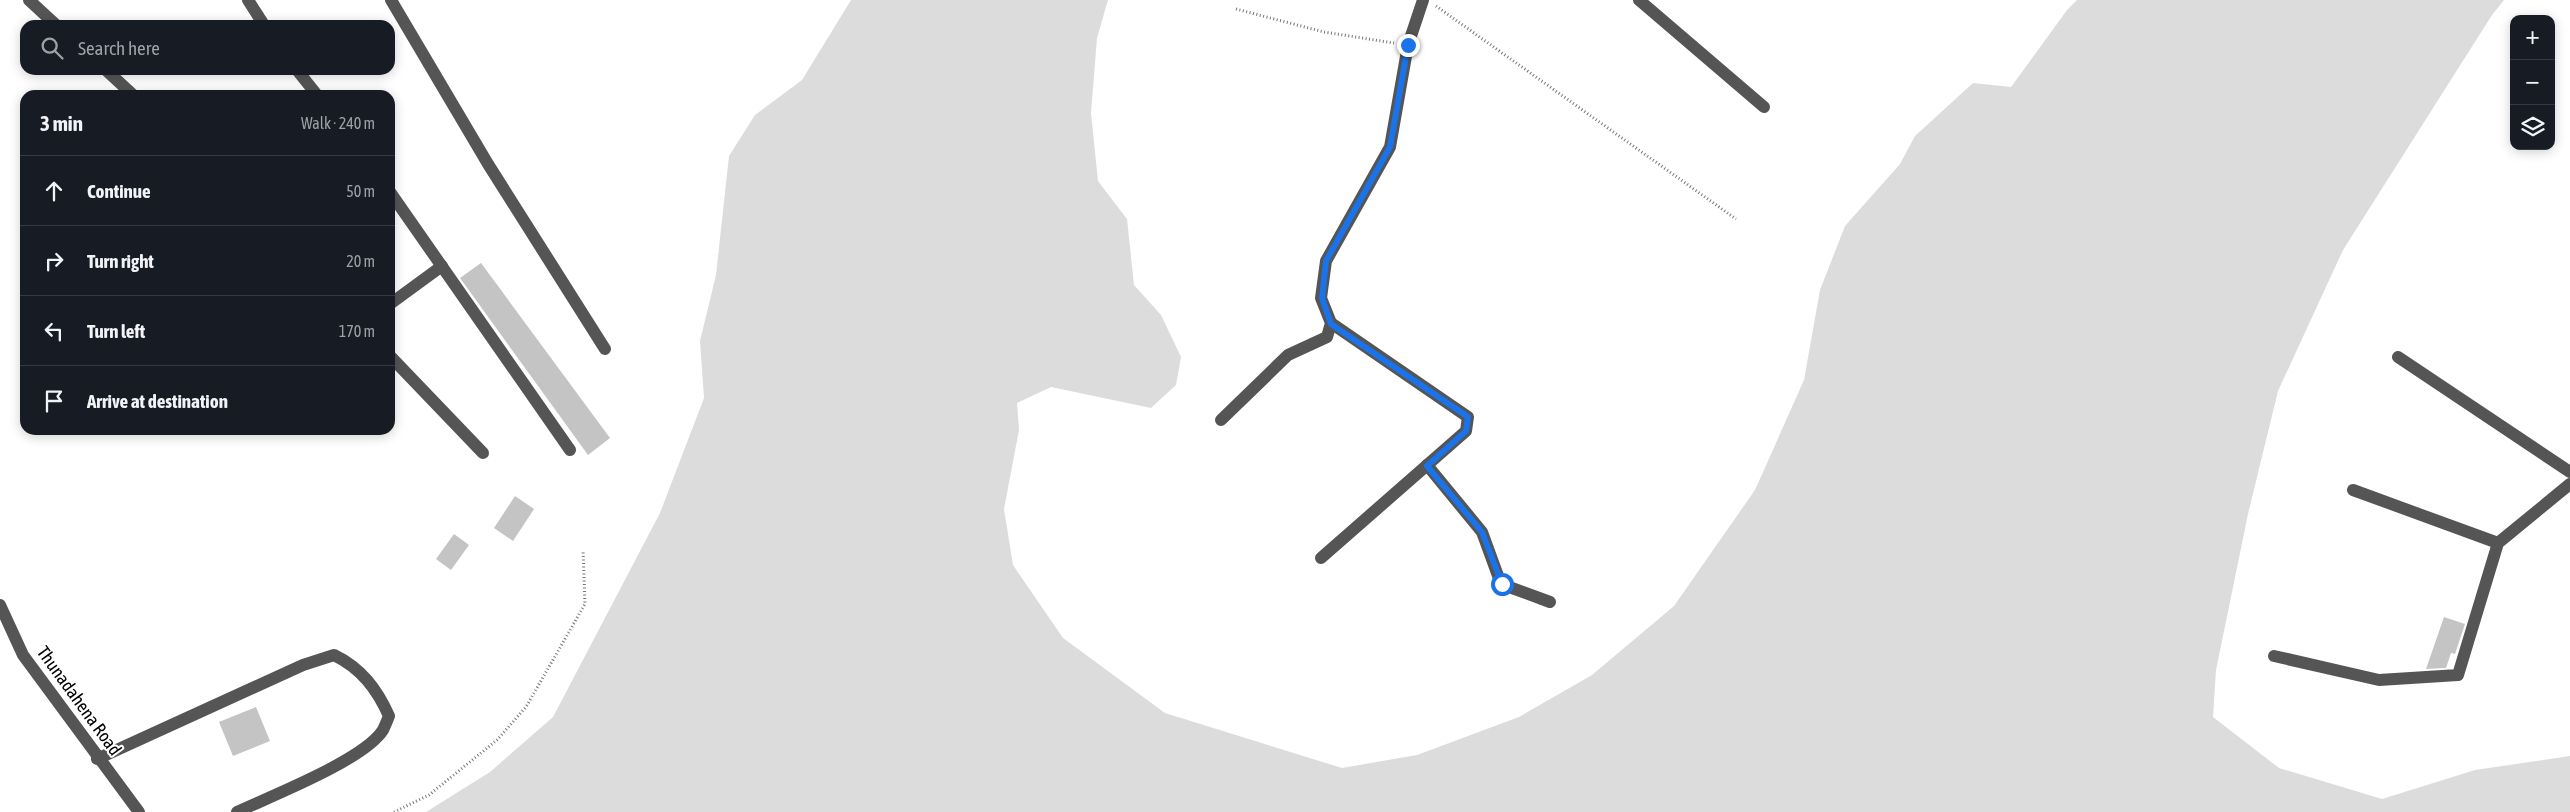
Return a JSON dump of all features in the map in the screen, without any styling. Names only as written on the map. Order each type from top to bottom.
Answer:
[{"type":"street","points":[[29,0],[51,20]]},
{"type":"street","points":[[248,0],[261,20]]},
{"type":"street","points":[[391,0],[488,164],[605,349]]},
{"type":"street","points":[[1221,420],[1288,355],[1327,337],[1331,324],[1322,298],[1326,261],[1390,147],[1408,45],[1423,0]]},
{"type":"street","points":[[1639,0],[1764,107]]},
{"type":"street","points":[[111,75],[128,90]]},
{"type":"street","points":[[301,75],[313,90]]},
{"type":"street","points":[[395,199],[570,450]]},
{"type":"street","points":[[395,300],[442,266]]},
{"type":"street","points":[[1321,558],[1466,431],[1468,417],[1331,324]]},
{"type":"street","points":[[2398,357],[2570,472]]},
{"type":"street","points":[[395,361],[483,453]]},
{"type":"street","points":[[1427,466],[1482,532],[1502,584],[1550,602]]},
{"type":"street","points":[[2274,656],[2379,680],[2458,676],[2498,543],[2570,484]]},
{"type":"street","points":[[2353,490],[2498,543]]},
{"type":"street","name":"Thunadahena Road","points":[[0,606],[23,655],[97,758],[139,812]]},
{"type":"street","points":[[97,758],[303,665],[334,655],[347,661],[379,694],[389,716],[383,731],[366,746],[328,770],[237,812]]},
{"type":"path","points":[[1427,0],[1736,218]]},
{"type":"path","points":[[1236,9],[1324,32],[1408,45]]},
{"type":"path","points":[[394,812],[429,795],[497,740],[526,707],[585,604],[583,550]]},
{"type":"shaded area","points":[[851,0],[1108,0],[1097,38],[1091,113],[1098,181],[1127,219],[1134,285],[1161,315],[1181,357],[1176,385],[1151,408],[1051,387],[1017,403],[1019,430],[1004,509],[1013,565],[1063,638],[1165,713],[1342,768],[1417,755],[1519,717],[1592,675],[1674,606],[1755,490],[1804,380],[1820,290],[1845,226],[1900,164],[1915,136],[1973,83],[2011,87],[2067,10],[2077,0],[2504,0],[2492,15],[2343,250],[2278,391],[2248,514],[2216,670],[2213,717],[2279,768],[2382,799],[2475,770],[2570,756],[2570,812],[426,812],[490,772],[553,717],[660,513],[704,398],[700,341],[716,275],[729,156],[755,115],[802,80]]},
{"type":"building","points":[[481,263],[610,438],[588,455],[460,278]]},
{"type":"building","points":[[515,496],[534,509],[513,541],[494,528]]},
{"type":"building","points":[[454,534],[469,545],[451,570],[436,559]]},
{"type":"building","points":[[2444,617],[2465,624],[2455,654],[2451,653],[2446,668],[2426,669]]},
{"type":"building","points":[[256,707],[270,741],[233,756],[219,722]]},
{"type":"route","points":[[1408,45],[1390,147],[1326,261],[1322,298],[1331,324],[1468,417],[1466,431],[1427,466],[1482,532],[1502,584]]}]
